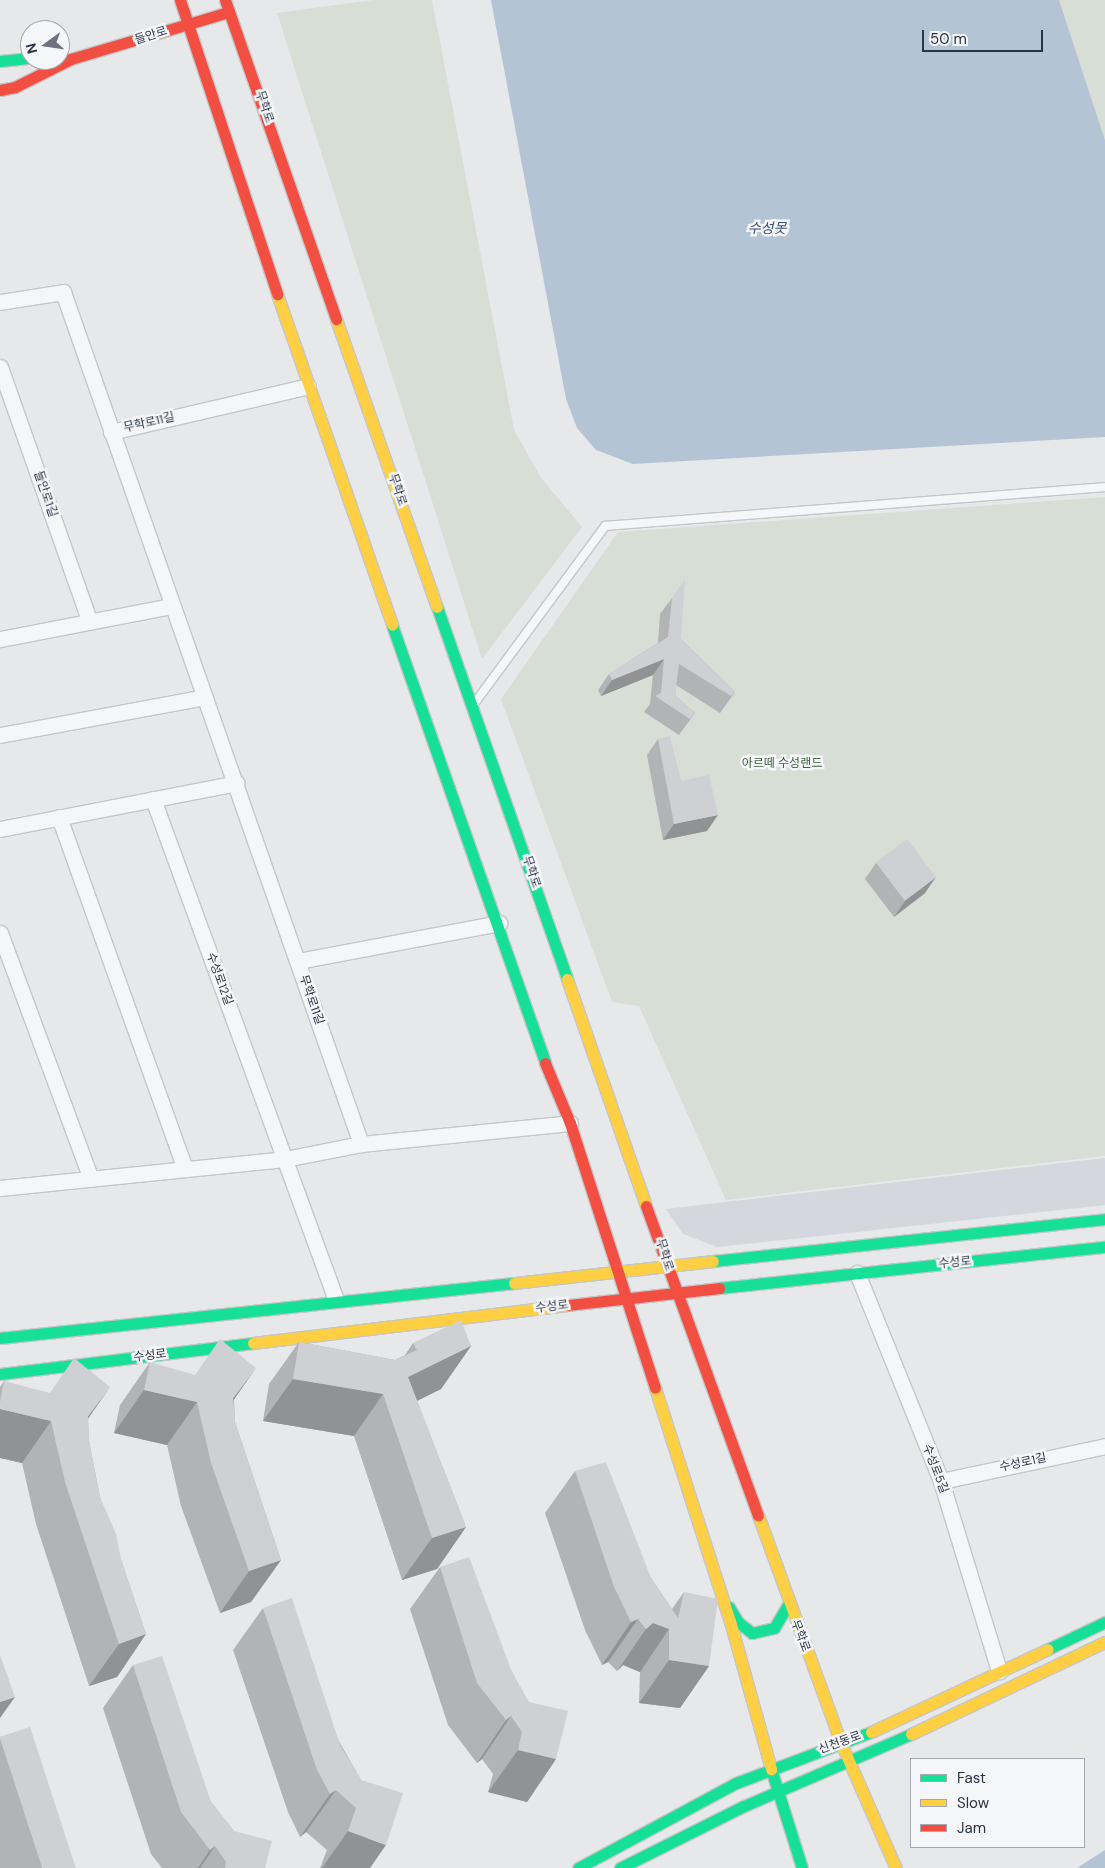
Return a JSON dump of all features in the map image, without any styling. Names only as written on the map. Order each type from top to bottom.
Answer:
[{"type":"main road","points":[[180,0],[308,386],[499,923],[546,1065],[570,1123],[624,1298],[720,1592],[771,1769],[802,1868]]},
{"type":"main road","name":"무학로","points":[[225,0],[473,706],[676,1293],[788,1605],[841,1743],[895,1865]]},
{"type":"main road","name":"들안로","points":[[70,58],[229,12]]},
{"type":"main road","points":[[0,61],[20,59]]},
{"type":"main road","name":"들안로","points":[[0,90],[15,87],[46,70]]},
{"type":"main road","points":[[0,1338],[336,1300],[668,1267],[1105,1219]]},
{"type":"main road","name":"수성로","points":[[0,1374],[624,1298],[1105,1247]]},
{"type":"main road","points":[[720,1592],[738,1622],[752,1633],[774,1628],[788,1605]]},
{"type":"main road","name":"신천동로","points":[[578,1868],[736,1783],[880,1728],[1105,1622]]},
{"type":"main road","name":"신천동로","points":[[620,1868],[778,1791],[970,1709],[1105,1642]]},
{"type":"street","points":[[0,302],[63,292],[111,432]]},
{"type":"street","name":"들안로1길","points":[[0,367],[90,622]]},
{"type":"street","name":"무학로11길","points":[[308,386],[111,432],[171,606],[237,783],[361,1144]]},
{"type":"street","points":[[0,639],[171,606]]},
{"type":"street","points":[[0,735],[205,697]]},
{"type":"street","points":[[0,829],[237,783]]},
{"type":"street","name":"수성로12길","points":[[153,799],[336,1300]]},
{"type":"street","points":[[58,817],[185,1169]]},
{"type":"street","points":[[298,961],[499,923]]},
{"type":"street","points":[[0,933],[91,1180]]},
{"type":"street","points":[[0,1188],[285,1159],[361,1144],[570,1123]]},
{"type":"street","name":"수성로5길","points":[[857,1273],[941,1481],[999,1671]]},
{"type":"street","name":"수성로1길","points":[[941,1481],[1105,1446]]},
{"type":"lane","points":[[473,706],[605,526],[1105,487]]},
{"type":"shaded area","points":[[1105,1158],[1105,1205],[717,1247],[683,1234],[666,1209]]},
{"type":"green space","points":[[373,0],[432,0],[514,430],[541,478],[582,527],[482,659],[277,13]]},
{"type":"green space","points":[[1059,0],[1105,0],[1105,140]]},
{"type":"green space","name":"아르떼 수성랜드","points":[[1105,497],[1105,1156],[726,1200],[639,1006],[612,1002],[501,699],[618,532]]},
{"type":"water","name":"수성못","points":[[491,0],[1059,0],[1105,140],[1105,437],[633,464],[596,450],[577,428],[566,399]]},
{"type":"water","points":[[1105,1850],[1105,1868],[1077,1868]]},
{"type":"building","points":[[685,579],[681,639],[735,692],[731,696],[679,664],[675,695],[695,713],[690,719],[655,696],[661,693],[664,659],[612,680],[609,674],[668,637],[672,598]]},
{"type":"building","points":[[670,736],[681,781],[709,775],[718,815],[674,824],[658,739]]},
{"type":"building","points":[[907,839],[936,877],[905,901],[876,862]]},
{"type":"building","points":[[461,1320],[471,1346],[408,1377],[466,1527],[432,1538],[383,1394],[293,1379],[299,1342],[395,1360],[417,1350],[413,1343]]},
{"type":"building","points":[[220,1339],[256,1368],[233,1398],[235,1422],[281,1560],[249,1571],[211,1463],[197,1402],[144,1390],[150,1362],[195,1375]]},
{"type":"building","points":[[74,1358],[110,1387],[88,1416],[89,1441],[100,1497],[116,1534],[121,1559],[146,1634],[119,1644],[65,1482],[51,1421],[0,1409],[4,1381],[50,1393]]},
{"type":"building","points":[[606,1462],[651,1578],[678,1618],[684,1592],[718,1599],[709,1666],[669,1660],[669,1629],[653,1623],[646,1629],[638,1619],[631,1622],[614,1587],[575,1471]]},
{"type":"building","points":[[469,1557],[512,1672],[529,1702],[568,1711],[556,1759],[518,1750],[522,1732],[511,1716],[506,1720],[477,1683],[440,1567]]},
{"type":"building","points":[[292,1598],[340,1745],[361,1780],[403,1793],[386,1845],[348,1831],[356,1808],[336,1790],[330,1794],[317,1770],[263,1608]]},
{"type":"building","points":[[0,1655],[15,1697],[0,1702]]},
{"type":"building","points":[[162,1656],[211,1802],[234,1831],[272,1841],[265,1868],[225,1868],[226,1862],[215,1846],[210,1850],[181,1812],[133,1665]]},
{"type":"building","points":[[30,1727],[76,1868],[42,1868],[0,1737]]},
{"type":"traffic: fast","points":[[0,61],[20,59]]},
{"type":"traffic: fast","points":[[437,607],[567,979]]},
{"type":"traffic: fast","points":[[392,625],[545,1063]]},
{"type":"traffic: fast","points":[[713,1261],[1105,1219]]},
{"type":"traffic: fast","points":[[719,1288],[1105,1247]]},
{"type":"traffic: fast","points":[[0,1338],[514,1283]]},
{"type":"traffic: fast","points":[[0,1374],[253,1343]]},
{"type":"traffic: fast","points":[[729,1607],[738,1622],[752,1633],[774,1628],[788,1605]]},
{"type":"traffic: fast","points":[[1048,1649],[1105,1622]]},
{"type":"traffic: fast","points":[[578,1868],[736,1783],[871,1732]]},
{"type":"traffic: fast","points":[[620,1868],[744,1806],[911,1734]]},
{"type":"traffic: fast","points":[[771,1769],[802,1868]]},
{"type":"traffic: slow","points":[[277,294],[392,625]]},
{"type":"traffic: slow","points":[[336,319],[437,607]]},
{"type":"traffic: slow","points":[[567,979],[646,1206]]},
{"type":"traffic: slow","points":[[514,1283],[713,1261]]},
{"type":"traffic: slow","points":[[253,1343],[568,1305]]},
{"type":"traffic: slow","points":[[655,1388],[730,1621],[771,1769]]},
{"type":"traffic: slow","points":[[758,1515],[841,1743]]},
{"type":"traffic: slow","points":[[911,1734],[1105,1642]]},
{"type":"traffic: slow","points":[[871,1732],[1048,1649]]},
{"type":"traffic: slow","points":[[841,1743],[896,1868]]},
{"type":"traffic: jam","points":[[180,0],[277,294]]},
{"type":"traffic: jam","points":[[225,0],[336,319]]},
{"type":"traffic: jam","points":[[0,90],[15,87],[71,59],[229,12]]},
{"type":"traffic: jam","points":[[545,1063],[570,1123],[655,1388]]},
{"type":"traffic: jam","points":[[646,1206],[758,1515]]},
{"type":"traffic: jam","points":[[568,1305],[719,1288]]}]
